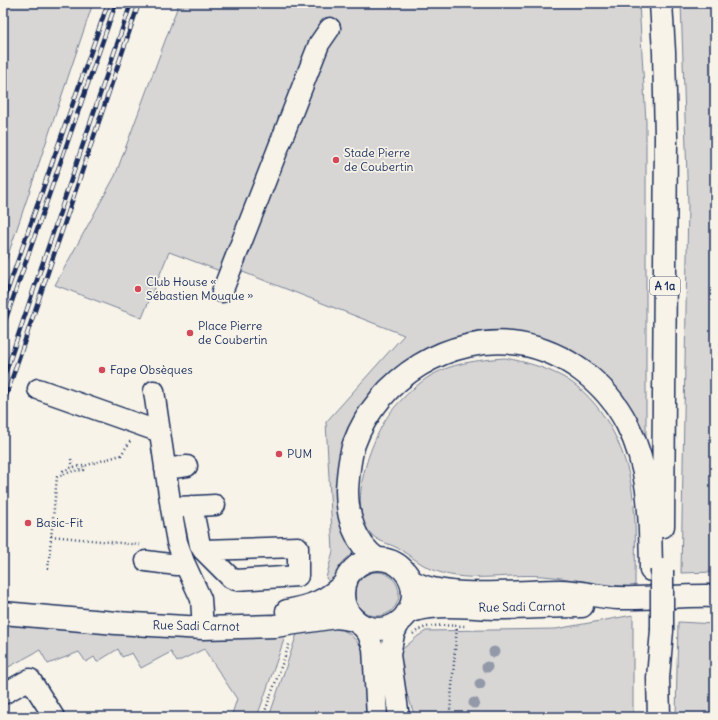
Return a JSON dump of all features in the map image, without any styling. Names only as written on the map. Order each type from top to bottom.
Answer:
[{"type":"main road","name":"A 1a","points":[[659,717],[656,630],[656,570],[665,429],[666,137],[661,3]]},
{"type":"main road","points":[[377,559],[365,549],[354,531],[349,514],[347,496],[349,468],[352,454],[361,428],[370,412],[383,395],[397,381],[415,368],[435,357],[454,350],[475,345],[510,343],[541,350],[573,365],[599,386],[621,413],[636,444],[646,479],[656,570]]},
{"type":"main road","points":[[377,559],[395,563],[402,569],[410,580],[413,597],[411,606],[404,617],[393,625],[378,628],[368,627],[357,621],[349,612],[345,603],[344,592],[350,573],[367,561],[377,559]]},
{"type":"main road","name":"Rue Sadi Carnot","points":[[410,580],[423,586],[454,592],[496,593],[562,591],[580,592],[615,598],[638,599],[715,596]]},
{"type":"main road","name":"Rue Sadi Carnot","points":[[203,621],[305,607],[323,600],[346,582]]},
{"type":"main road","name":"Rue Sadi Carnot","points":[[404,617],[416,610],[432,607],[513,608],[598,606],[638,599]]},
{"type":"main road","name":"Rue Sadi Carnot","points":[[3,613],[203,621],[275,626],[336,617],[357,621]]},
{"type":"lane","points":[[225,283],[319,44],[330,28]]},
{"type":"lane","points":[[38,389],[160,432]]},
{"type":"lane","points":[[154,391],[160,432],[163,481],[171,508],[177,542],[184,562],[201,599],[203,621]]},
{"type":"lane","points":[[163,481],[187,466]]},
{"type":"lane","points":[[171,508],[215,505]]},
{"type":"lane","points":[[192,506],[200,544],[203,550]]},
{"type":"lane","points":[[146,553],[177,565],[184,562]]},
{"type":"lane","points":[[399,717],[390,655],[394,634],[404,617]]},
{"type":"lane","points":[[357,621],[368,634],[373,648],[377,717]]},
{"type":"lane","points":[[3,694],[30,679],[54,717]]},
{"type":"path","points":[[62,475],[63,471],[73,467],[84,466],[121,455],[138,425]]},
{"type":"path","points":[[71,460],[73,467]]},
{"type":"path","points":[[48,569],[51,515],[57,477],[73,471],[84,470],[84,466]]},
{"type":"path","points":[[51,536],[146,553]]},
{"type":"path","points":[[447,717],[450,711],[457,626]]},
{"type":"path","points":[[263,717],[291,638]]},
{"type":"shaded area","points":[[3,3],[93,3],[3,270]]},
{"type":"shaded area","name":"Stade Pierre de Coubertin","points":[[179,3],[639,3],[646,122],[646,445],[602,375],[470,336],[361,410],[355,548],[342,572],[332,585],[326,578],[333,551],[326,422],[404,335],[235,269],[228,274],[169,252],[142,318],[55,285],[115,176]]},
{"type":"shaded area","points":[[681,3],[715,3],[715,572],[681,573],[688,205]]},
{"type":"shaded area","points":[[505,358],[535,365],[563,377],[577,386],[589,398],[610,425],[624,457],[629,473],[634,502],[635,587],[597,584],[542,576],[470,577],[442,573],[429,568],[397,548],[375,538],[364,523],[361,508],[361,491],[364,474],[375,439],[394,408],[417,385],[436,373],[464,363]]},
{"type":"shaded area","points":[[377,572],[389,576],[395,582],[399,594],[395,606],[389,612],[377,616],[365,612],[359,606],[355,594],[359,582],[365,576]]},
{"type":"shaded area","points":[[633,615],[633,717],[415,717],[409,699],[399,681],[398,653],[426,631],[556,629]]},
{"type":"shaded area","points":[[678,622],[715,624],[715,717],[676,717]]},
{"type":"shaded area","points":[[3,625],[152,636],[208,638],[286,634],[257,717],[231,717],[237,699],[204,649],[177,662],[171,652],[141,668],[132,653],[122,657],[118,649],[97,662],[94,657],[86,662],[79,652],[48,664],[40,650],[3,670]]},
{"type":"shaded area","points":[[326,627],[339,628],[350,634],[360,645],[367,658],[368,717],[269,717],[297,634]]},
{"type":"railway","points":[[3,303],[108,3]]},
{"type":"railway","points":[[3,327],[116,3]]},
{"type":"railway","points":[[3,380],[131,3]]},
{"type":"railway","points":[[3,405],[139,3]]},
{"type":"place","name":"Stade Pierre de Coubertin","points":[[336,160]]},
{"type":"place","name":"Club House « Sébastien Mouque »","points":[[138,289]]},
{"type":"place","name":"Place Pierre de Coubertin","points":[[190,333]]},
{"type":"place","name":"Fape Obsèques","points":[[102,370]]},
{"type":"place","name":"PUM","points":[[279,454]]},
{"type":"place","name":"Basic-Fit","points":[[28,523]]}]
